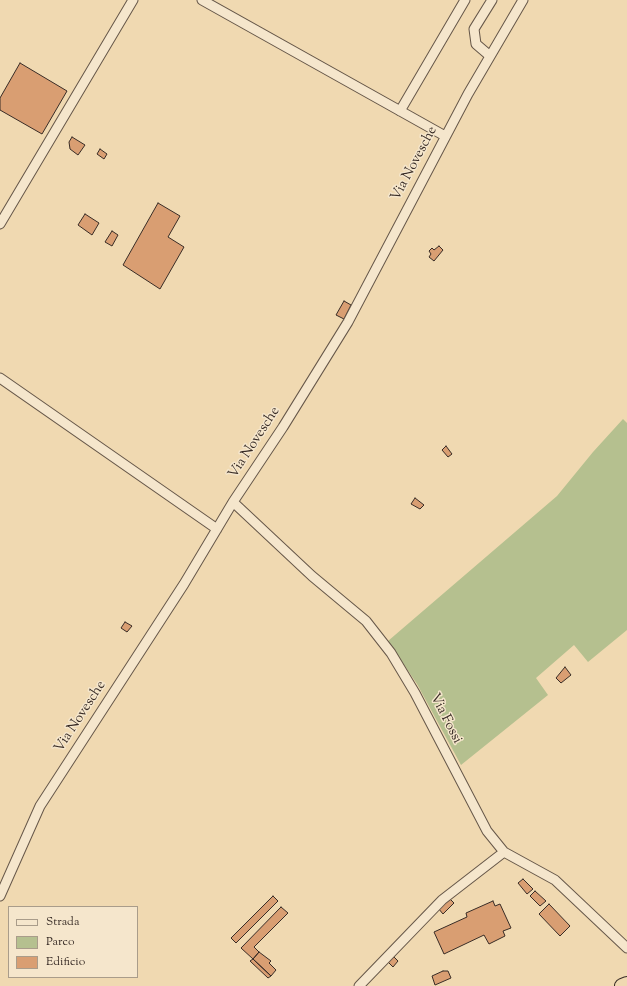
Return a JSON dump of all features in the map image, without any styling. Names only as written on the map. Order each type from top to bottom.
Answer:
[{"type":"highway","points":[[622,986],[627,984]]},
{"type":"street","points":[[0,224],[132,0]]},
{"type":"street","points":[[202,0],[445,136]]},
{"type":"street","points":[[400,111],[465,0]]},
{"type":"street","points":[[490,56],[476,44],[474,29],[492,0]]},
{"type":"street","name":"Via Novesche","points":[[0,896],[40,806],[179,590],[233,502],[283,427],[348,322],[445,136],[523,0]]},
{"type":"street","points":[[0,378],[216,529]]},
{"type":"street","name":"Via Fossi","points":[[233,502],[312,576],[366,620],[391,653],[416,693],[487,831],[504,852],[555,880],[627,948]]},
{"type":"street","points":[[359,986],[442,900],[504,852]]},
{"type":"green space","points":[[623,419],[627,423],[627,630],[588,662],[574,645],[536,678],[548,695],[461,765],[417,684],[388,641],[557,496],[593,452]]},
{"type":"building","points":[[20,63],[67,91],[42,134],[0,110],[0,98]]},
{"type":"building","points":[[72,137],[85,145],[78,155],[70,149],[69,142]]},
{"type":"building","points":[[100,149],[107,154],[104,159],[97,154]]},
{"type":"building","points":[[158,203],[180,216],[168,237],[184,247],[160,289],[123,265]]},
{"type":"building","points":[[85,214],[99,223],[92,235],[78,225]]},
{"type":"building","points":[[112,231],[118,235],[112,246],[105,242]]},
{"type":"building","points":[[439,246],[443,250],[434,261],[429,257],[431,254],[429,251],[432,248],[434,250]]},
{"type":"building","points":[[344,301],[351,305],[344,319],[336,315]]},
{"type":"building","points":[[446,446],[452,454],[448,457],[442,450]]},
{"type":"building","points":[[415,498],[424,505],[420,509],[411,504]]},
{"type":"building","points":[[125,622],[132,626],[127,632],[121,628]]},
{"type":"building","points":[[565,667],[571,675],[561,683],[556,678]]},
{"type":"building","points":[[523,879],[533,889],[527,894],[518,883]]},
{"type":"building","points":[[535,891],[546,901],[540,906],[530,896]]},
{"type":"building","points":[[273,896],[278,901],[236,943],[231,938]]},
{"type":"building","points":[[449,898],[454,903],[443,914],[438,908]]},
{"type":"building","points":[[493,901],[495,906],[500,904],[511,928],[503,931],[505,936],[489,944],[484,935],[444,954],[434,932],[467,917],[466,913]]},
{"type":"building","points":[[549,904],[570,926],[560,936],[539,914]]},
{"type":"building","points":[[281,907],[288,913],[254,947],[259,952],[253,959],[241,948]]},
{"type":"building","points":[[259,952],[271,961],[269,963],[276,970],[271,976],[253,959]]},
{"type":"building","points":[[393,956],[398,961],[393,967],[388,962]]},
{"type":"building","points":[[253,959],[271,976],[268,978],[250,961]]},
{"type":"building","points":[[443,971],[448,971],[451,978],[435,985],[432,976]]}]
